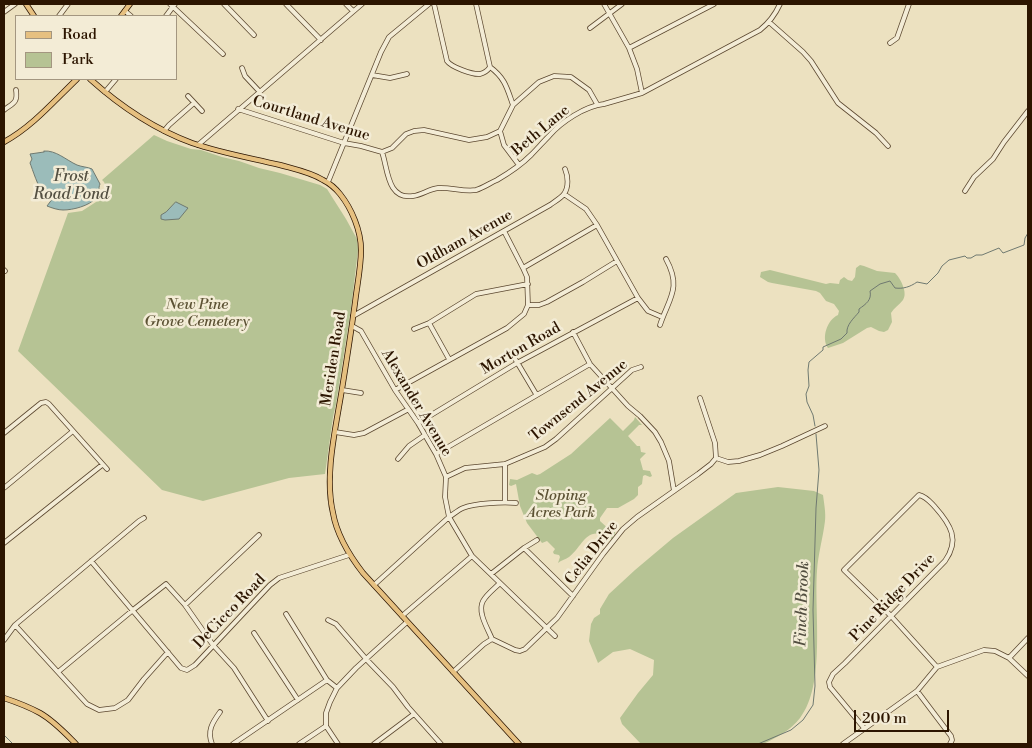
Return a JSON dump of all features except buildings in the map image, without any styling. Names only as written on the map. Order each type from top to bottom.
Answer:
[{"type":"main road","points":[[26,4],[33,15]]},
{"type":"main road","points":[[122,15],[130,4]]},
{"type":"main road","points":[[4,142],[30,124],[75,80]]},
{"type":"main road","name":"Meriden Road","points":[[91,80],[135,114],[164,131],[198,145],[313,175],[328,182],[340,193],[350,210],[358,230],[361,252],[330,476],[332,509],[338,532],[349,555],[374,585],[520,744]]},
{"type":"main road","points":[[4,698],[42,714],[58,725],[76,744]]},
{"type":"street","points":[[4,12],[15,4]]},
{"type":"street","points":[[60,15],[68,4]]},
{"type":"street","points":[[224,4],[254,35]]},
{"type":"street","points":[[286,4],[321,40]]},
{"type":"street","points":[[346,4],[353,11]]},
{"type":"street","points":[[198,145],[362,4]]},
{"type":"street","points":[[328,182],[381,52],[390,37],[429,4]]},
{"type":"street","points":[[434,4],[449,64],[461,70],[480,74],[490,67]]},
{"type":"street","points":[[476,4],[490,67],[504,81],[513,105]]},
{"type":"street","points":[[604,4],[629,48],[638,69],[642,93]]},
{"type":"street","points":[[590,28],[622,4]]},
{"type":"street","points":[[629,48],[714,4]]},
{"type":"street","name":"Beth Lane","points":[[382,152],[388,179],[392,188],[399,194],[414,196],[438,188],[462,191],[477,190],[519,165],[567,120],[597,104],[642,93],[760,30],[776,13],[780,4]]},
{"type":"street","points":[[890,43],[897,38],[909,4]]},
{"type":"street","points":[[173,5],[223,54]]},
{"type":"street","points":[[125,11],[130,15]]},
{"type":"street","points":[[769,22],[811,61],[838,103],[876,133],[888,146]]},
{"type":"street","points":[[242,68],[245,76],[259,91]]},
{"type":"street","points":[[372,75],[390,78],[407,74]]},
{"type":"street","points":[[519,165],[504,145],[500,131],[513,105],[539,82],[554,76],[571,77],[589,90],[597,104]]},
{"type":"street","points":[[105,92],[115,80]]},
{"type":"street","points":[[4,110],[14,102],[17,97],[16,90]]},
{"type":"street","points":[[188,96],[202,112]]},
{"type":"street","points":[[164,131],[194,103]]},
{"type":"street","name":"Courtland Avenue","points":[[238,109],[344,143],[382,152],[392,148],[406,134],[414,131],[424,130],[469,140],[487,137],[500,131]]},
{"type":"street","points":[[965,191],[974,177],[993,159],[1028,111]]},
{"type":"street","points":[[565,169],[568,182],[564,194],[586,209],[638,298],[648,311],[662,317]]},
{"type":"street","name":"Oldham Avenue","points":[[353,316],[550,205],[564,194]]},
{"type":"street","points":[[524,268],[597,225]]},
{"type":"street","points":[[395,390],[507,328],[524,314],[528,305],[527,277],[504,231]]},
{"type":"street","points":[[660,325],[672,295],[674,281],[666,260]]},
{"type":"street","points":[[528,305],[539,305],[547,302],[617,261]]},
{"type":"street","points":[[414,330],[476,294],[528,284]]},
{"type":"street","name":"Morton Road","points":[[418,423],[517,363],[638,298]]},
{"type":"street","points":[[429,323],[449,359]]},
{"type":"street","name":"Alexander Avenue","points":[[352,326],[361,331],[407,410],[418,423],[436,454],[446,477],[445,498],[449,517],[472,556],[555,636]]},
{"type":"street","points":[[572,332],[590,364],[628,406],[655,432],[669,462],[674,491]]},
{"type":"street","points":[[511,352],[536,394]]},
{"type":"street","points":[[436,454],[590,364]]},
{"type":"street","name":"Townsend Avenue","points":[[446,477],[465,468],[505,464],[545,447],[632,370],[641,367]]},
{"type":"street","points":[[342,390],[361,393]]},
{"type":"street","points":[[700,398],[715,443],[716,458],[728,462],[760,455],[826,426]]},
{"type":"street","points":[[4,433],[42,403],[46,402],[107,469]]},
{"type":"street","points":[[335,432],[364,434],[407,410]]},
{"type":"street","points":[[4,488],[73,431]]},
{"type":"street","points":[[398,459],[408,446],[425,436]]},
{"type":"street","name":"Celia Drive","points":[[492,639],[515,650],[520,651],[525,648],[557,618],[623,529],[716,458]]},
{"type":"street","points":[[505,464],[505,502]]},
{"type":"street","points":[[4,543],[102,465]]},
{"type":"street","name":"Pine Ridge Drive","points":[[864,728],[830,687],[829,682],[833,674],[845,663],[945,561],[951,552],[953,543],[951,530],[943,516],[924,496],[920,495],[916,498],[844,570],[891,616]]},
{"type":"street","points":[[374,585],[449,517],[463,508],[505,502],[516,503]]},
{"type":"street","points":[[4,640],[15,625],[144,518]]},
{"type":"street","points":[[185,605],[259,535]]},
{"type":"street","points":[[491,574],[537,540]]},
{"type":"street","points":[[524,548],[573,596]]},
{"type":"street","name":"DeCicco Road","points":[[168,652],[181,668],[187,670],[195,665],[270,585],[279,578],[349,555]]},
{"type":"street","points":[[402,616],[472,556]]},
{"type":"street","points":[[15,625],[86,704],[99,710],[115,708],[128,700],[168,652],[91,561]]},
{"type":"street","points":[[453,672],[492,639],[481,610],[484,600],[500,583]]},
{"type":"street","points":[[58,672],[166,584],[185,605],[213,646],[234,668],[268,721]]},
{"type":"street","points":[[286,614],[327,680],[337,688]]},
{"type":"street","points":[[891,616],[937,667]]},
{"type":"street","points":[[328,620],[336,624],[441,744]]},
{"type":"street","points":[[338,744],[326,726],[326,713],[337,688],[356,668],[407,622]]},
{"type":"street","points":[[254,633],[298,700]]},
{"type":"street","points":[[1009,658],[1028,638]]},
{"type":"street","points":[[843,744],[917,691],[937,667],[984,650],[995,651],[1009,658],[1028,676]]},
{"type":"street","points":[[233,744],[327,680]]},
{"type":"street","points":[[917,691],[952,736],[950,744]]},
{"type":"street","points":[[212,744],[210,728],[220,712]]},
{"type":"street","points":[[374,744],[414,714]]},
{"type":"street","points":[[300,744],[326,726]]},
{"type":"green space","name":"New Pine Grove Cemetery","points":[[154,135],[191,149],[201,150],[320,185],[327,189],[357,239],[358,250],[351,309],[325,474],[289,478],[203,501],[162,490],[18,351],[68,213],[82,211],[96,202],[105,193],[105,186],[102,180]]},
{"type":"green space","points":[[860,265],[877,271],[895,273],[903,286],[905,294],[903,300],[891,313],[892,322],[888,330],[884,332],[871,327],[867,328],[843,343],[828,348],[825,339],[826,330],[839,311],[834,304],[826,301],[816,291],[768,282],[760,277],[761,272],[770,270],[826,284],[839,284],[840,280],[844,277],[852,281],[855,277],[856,268]]},
{"type":"green space","name":"Sloping Acres Park","points":[[635,417],[642,425],[639,425],[628,436],[637,446],[640,446],[641,452],[646,453],[640,459],[643,470],[650,471],[652,476],[643,476],[642,484],[638,487],[638,495],[634,499],[618,508],[607,508],[600,518],[600,521],[612,532],[615,532],[615,536],[612,539],[608,542],[607,537],[600,534],[589,536],[574,553],[558,563],[560,557],[554,554],[555,549],[547,541],[542,543],[527,523],[520,506],[516,484],[509,485],[510,479],[517,480],[532,473],[540,474],[571,454],[610,418],[623,431]]},
{"type":"green space","points":[[778,487],[814,491],[823,495],[825,521],[818,558],[816,587],[816,668],[808,704],[800,718],[788,730],[763,744],[641,744],[622,724],[620,718],[653,675],[654,660],[630,649],[613,652],[598,663],[589,641],[591,624],[594,618],[600,614],[600,609],[609,594],[635,570],[673,538],[736,493]]},
{"type":"water","name":"Frost Road Pond","points":[[44,151],[53,152],[77,165],[92,169],[100,184],[96,198],[81,207],[71,209],[59,210],[47,206],[53,198],[51,194],[41,190],[30,163],[32,159],[30,154]]},
{"type":"water","points":[[176,202],[188,208],[179,219],[161,219],[161,215]]},
{"type":"waterway","name":"Finch Brook","points":[[815,426],[806,394],[809,386],[809,362],[823,350],[823,347],[841,339],[847,333],[849,324],[859,312],[859,309],[869,299],[870,291],[880,284],[890,281],[895,288],[906,287],[917,282],[927,284],[949,260],[965,256],[971,258],[999,248],[1003,253],[1024,245],[1028,233]]},
{"type":"waterway","name":"Finch Brook","points":[[758,744],[791,730],[803,720],[813,705],[815,686],[813,610],[819,470],[816,434]]},
{"type":"waterway","points":[[4,735],[13,744]]}]
